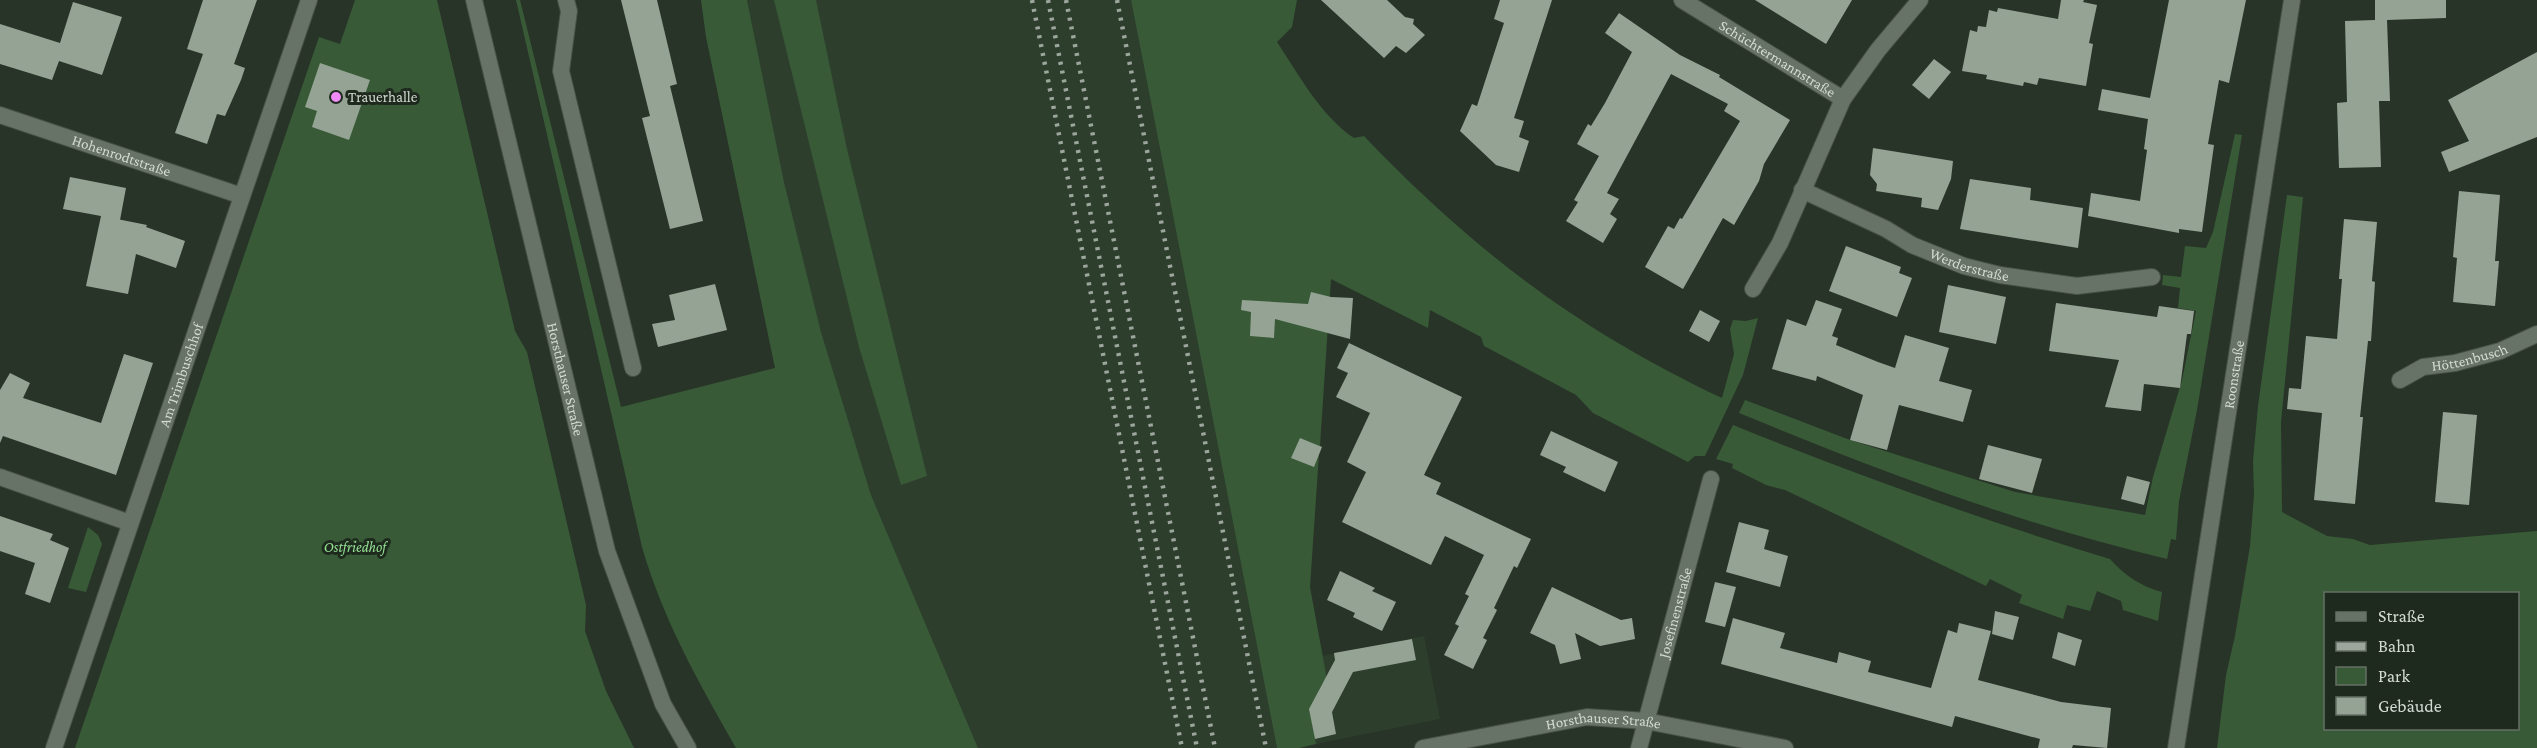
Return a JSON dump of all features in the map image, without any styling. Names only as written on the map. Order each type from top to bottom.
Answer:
[{"type":"street","name":"Am Trimbuschhof","points":[[54,748],[309,0]]},
{"type":"street","name":"Horsthauser Straße","points":[[474,0],[608,551],[663,704],[688,748]]},
{"type":"street","points":[[566,0],[569,10],[561,71],[633,368]]},
{"type":"street","name":"Schüchtermannstraße","points":[[1682,0],[1843,99]]},
{"type":"street","points":[[1753,289],[1780,243],[1843,99],[1878,50],[1920,0]]},
{"type":"street","name":"Roonstraße","points":[[2176,748],[2292,0]]},
{"type":"street","name":"Hohenrodtstraße","points":[[0,115],[242,196]]},
{"type":"street","name":"Werderstraße","points":[[1802,190],[1886,229],[1912,245],[1964,266],[2000,275],[2077,286],[2151,277]]},
{"type":"street","name":"Höttenbusch","points":[[2400,380],[2422,367],[2455,363],[2500,351],[2537,334]]},
{"type":"street","points":[[0,477],[130,523]]},
{"type":"street","name":"Josefinenstraße","points":[[1639,748],[1711,479]]},
{"type":"street","name":"Horsthauser Straße","points":[[1423,748],[1587,717],[1646,720],[1785,748]]},
{"type":"shaded area","points":[[747,0],[1131,0],[1277,748],[978,748],[871,495],[821,332],[784,182]]},
{"type":"shaded area","points":[[1424,636],[1440,719],[1316,744],[1310,716],[1313,702],[1323,682],[1328,684],[1322,656]]},
{"type":"green space","name":"Ostfriedhof","points":[[355,0],[437,0],[515,331],[527,352],[586,605],[585,631],[606,691],[634,748],[75,748],[319,37],[340,44]]},
{"type":"green space","points":[[516,0],[520,0],[621,407],[775,368],[706,37],[701,0],[747,0],[784,182],[821,332],[871,495],[978,748],[736,748],[695,675],[671,626],[642,547]]},
{"type":"green space","points":[[774,0],[816,0],[847,149],[927,476],[901,485],[859,347]]},
{"type":"green space","points":[[1131,0],[1297,0],[1292,27],[1277,42],[1311,94],[1342,129],[1354,138],[1364,136],[1446,216],[1530,285],[1574,316],[1670,372],[1722,398],[1734,354],[1730,329],[1733,320],[1746,321],[1758,318],[1743,375],[1705,456],[1695,456],[1688,462],[1593,413],[1576,395],[1484,346],[1481,337],[1430,310],[1428,328],[1331,279],[1320,446],[1322,447],[1319,454],[1310,587],[1328,685],[1323,682],[1313,702],[1332,712],[1311,716],[1316,744],[1299,748],[1277,748]]},
{"type":"green space","points":[[2235,134],[2242,135],[2197,410],[2179,501],[2176,540],[2171,539],[2167,559],[2058,530],[1950,495],[1739,413],[1745,400],[1850,440],[2015,492],[2145,515],[2153,477],[2182,380],[2196,311],[2178,308],[2180,288],[2162,285],[2163,275],[2181,277],[2185,246],[2206,248],[2213,232]]},
{"type":"green space","points":[[2287,195],[2303,197],[2281,422],[2282,512],[2327,536],[2353,539],[2370,545],[2537,531],[2537,748],[2217,748],[2226,675],[2250,546],[2254,495],[2253,461],[2258,406]]},
{"type":"green space","points":[[1733,425],[1920,496],[2110,559],[2134,580],[2162,592],[2158,621],[2123,610],[2121,601],[2097,591],[2090,611],[2067,605],[2063,619],[2019,603],[2022,595],[1990,579],[1986,586],[1785,490],[1766,485],[1732,468],[1733,464],[1716,459]]},
{"type":"green space","points":[[88,527],[98,535],[102,544],[86,592],[68,588]]},
{"type":"building","points":[[203,0],[257,0],[234,64],[245,68],[241,80],[225,116],[217,114],[207,144],[175,133],[203,54],[187,49]]},
{"type":"building","points":[[621,0],[657,0],[677,84],[670,86],[703,221],[670,229],[642,118],[650,116]]},
{"type":"building","points":[[1321,0],[1387,0],[1405,17],[1414,19],[1413,24],[1425,35],[1406,53],[1396,46],[1384,58]]},
{"type":"building","points":[[1500,0],[1552,0],[1514,118],[1524,121],[1519,137],[1529,141],[1519,172],[1496,165],[1460,131],[1472,104],[1477,106],[1504,23],[1494,19]]},
{"type":"building","points":[[1755,0],[1852,0],[1826,44]]},
{"type":"building","points":[[2061,0],[2084,0],[2083,2],[2097,5],[2089,43],[2093,44],[2086,86],[2039,78],[2037,85],[2024,82],[2023,86],[1986,79],[1987,75],[1962,71],[1970,30],[1977,32],[1978,26],[1986,27],[1989,10],[1997,12],[1998,8],[2058,19]]},
{"type":"building","points":[[2169,0],[2246,0],[2229,83],[2219,80],[2208,144],[2214,145],[2202,232],[2179,229],[2179,233],[2088,216],[2091,193],[2140,201],[2147,150],[2144,149],[2148,119],[2098,110],[2102,89],[2150,98]]},
{"type":"building","points":[[2375,0],[2446,0],[2446,18],[2387,20],[2390,101],[2379,101],[2381,167],[2339,168],[2337,103],[2347,102],[2345,21],[2375,20]]},
{"type":"building","points":[[73,2],[122,17],[102,75],[59,61],[52,80],[0,64],[0,24],[60,43]]},
{"type":"building","points":[[1619,13],[1680,55],[1720,75],[1719,77],[1790,120],[1764,164],[1759,181],[1734,225],[1723,218],[1683,289],[1645,267],[1668,226],[1674,229],[1680,218],[1682,219],[1740,121],[1724,111],[1728,104],[1671,74],[1607,193],[1619,199],[1610,214],[1617,219],[1603,243],[1566,221],[1578,202],[1574,200],[1599,156],[1577,144],[1588,124],[1591,126],[1605,103],[1632,52],[1605,33]]},
{"type":"building","points":[[2537,52],[2537,137],[2449,172],[2441,152],[2469,141],[2448,100]]},
{"type":"building","points":[[1934,59],[1951,72],[1929,99],[1912,85]]},
{"type":"building","name":"Trauerhalle","points":[[320,63],[370,80],[349,140],[312,127],[317,111],[305,107]]},
{"type":"building","points":[[1873,148],[1953,161],[1951,179],[1938,210],[1921,207],[1922,198],[1876,191],[1877,184],[1870,175]]},
{"type":"building","points":[[70,177],[126,188],[120,220],[147,225],[146,227],[185,241],[176,268],[136,254],[128,294],[86,286],[101,216],[63,209]]},
{"type":"building","points":[[1970,179],[2031,188],[2030,200],[2083,208],[2078,248],[1960,229]]},
{"type":"building","points":[[2459,191],[2500,195],[2495,261],[2499,261],[2495,306],[2453,302],[2457,258],[2453,257]]},
{"type":"building","points":[[2344,219],[2377,222],[2372,281],[2375,282],[2371,341],[2368,341],[2360,417],[2363,417],[2355,504],[2314,500],[2322,413],[2287,409],[2289,388],[2301,389],[2306,336],[2337,339]]},
{"type":"building","points":[[1846,246],[1901,267],[1899,273],[1912,278],[1897,317],[1829,291]]},
{"type":"building","points":[[715,284],[727,330],[658,347],[652,324],[675,320],[669,295]]},
{"type":"building","points":[[1948,285],[2006,297],[1996,344],[1939,332]]},
{"type":"building","points":[[1311,292],[1331,297],[1353,298],[1350,339],[1275,319],[1274,338],[1250,336],[1251,312],[1241,310],[1242,300],[1308,304]]},
{"type":"building","points":[[1816,300],[1842,309],[1832,336],[1838,338],[1836,345],[1878,362],[1895,368],[1905,335],[1949,348],[1939,381],[1972,390],[1963,422],[1899,405],[1887,450],[1850,440],[1863,395],[1817,376],[1816,381],[1772,369],[1787,319],[1806,326]]},
{"type":"building","points":[[2056,303],[2157,317],[2159,306],[2194,311],[2191,334],[2187,334],[2180,388],[2144,384],[2141,411],[2105,407],[2119,360],[2049,351]]},
{"type":"building","points":[[1700,310],[1720,321],[1709,342],[1689,331]]},
{"type":"building","points":[[1349,343],[1462,397],[1424,475],[1441,483],[1436,494],[1531,539],[1517,568],[1514,566],[1494,608],[1497,610],[1483,638],[1487,640],[1473,669],[1444,655],[1459,626],[1455,624],[1469,596],[1465,594],[1484,555],[1445,536],[1431,565],[1342,522],[1366,472],[1347,462],[1370,413],[1336,397],[1348,373],[1337,368]]},
{"type":"building","points":[[124,354],[153,363],[116,475],[3,436],[0,443],[0,390],[10,373],[30,383],[23,398],[101,423]]},
{"type":"building","points":[[2443,412],[2477,415],[2469,505],[2435,502]]},
{"type":"building","points":[[1551,431],[1618,462],[1605,492],[1563,472],[1566,467],[1540,455]]},
{"type":"building","points":[[1300,438],[1322,447],[1314,467],[1291,458]]},
{"type":"building","points":[[1988,445],[2042,459],[2032,493],[1979,479]]},
{"type":"building","points":[[2127,476],[2150,482],[2144,505],[2121,499]]},
{"type":"building","points":[[0,516],[53,534],[50,540],[69,548],[50,603],[25,594],[35,563],[0,551]]},
{"type":"building","points":[[1739,522],[1769,530],[1764,549],[1788,556],[1780,587],[1726,572]]},
{"type":"building","points":[[1340,571],[1375,588],[1372,591],[1396,602],[1382,631],[1353,617],[1355,613],[1327,600]]},
{"type":"building","points":[[1715,582],[1736,587],[1725,627],[1705,622]]},
{"type":"building","points":[[1552,587],[1621,620],[1632,618],[1635,639],[1600,646],[1575,633],[1581,659],[1560,664],[1555,645],[1530,633]]},
{"type":"building","points":[[1995,611],[2019,617],[2013,640],[1992,634]]},
{"type":"building","points":[[1733,618],[1785,633],[1780,648],[1837,663],[1839,652],[1871,661],[1868,672],[1931,688],[1948,630],[1957,633],[1959,623],[1991,631],[1978,680],[2061,702],[2111,708],[2107,748],[2073,745],[2072,748],[2038,748],[2040,739],[1955,716],[1952,727],[1721,664]]},
{"type":"building","points":[[2058,632],[2082,640],[2075,666],[2052,658]]},
{"type":"building","points":[[1412,639],[1416,660],[1353,672],[1332,712],[1336,734],[1315,739],[1309,709],[1335,660],[1334,653]]},
{"type":"railway","points":[[1032,0],[1182,748]]},
{"type":"railway","points":[[1048,0],[1197,748]]},
{"type":"railway","points":[[1066,0],[1215,748]]},
{"type":"railway","points":[[1117,0],[1266,748]]},
{"type":"place","name":"Trauerhalle","points":[[336,97]]}]
